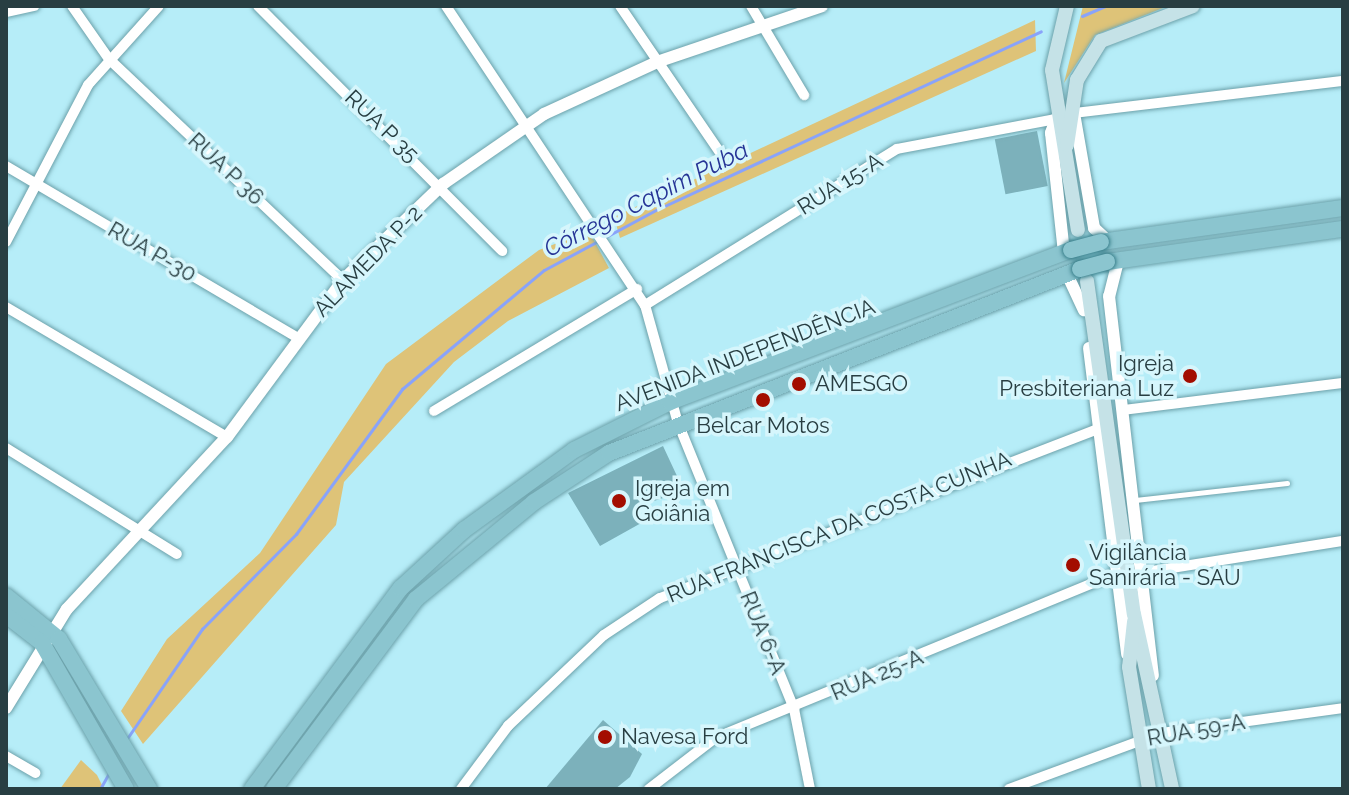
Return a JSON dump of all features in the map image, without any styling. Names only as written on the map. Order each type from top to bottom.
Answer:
[{"type":"main road","points":[[1067,6],[1053,45],[1056,119],[1067,150],[1078,230]]},
{"type":"main road","points":[[1067,150],[1077,80],[1101,41],[1193,6]]},
{"type":"main road","points":[[1338,209],[1339,230]]},
{"type":"main road","name":"AVENIDA INDEPENDÊNCIA","points":[[252,789],[401,588],[549,468],[670,402],[830,345],[1068,251],[1104,242],[1338,209]]},
{"type":"main road","name":"AVENIDA INDEPENDÊNCIA","points":[[274,789],[416,599],[534,502],[609,453],[837,361],[1112,261],[1339,230]]},
{"type":"main road","points":[[1078,275],[1134,614],[1153,682],[1172,789]]},
{"type":"main road","points":[[830,345],[837,361]]},
{"type":"main road","points":[[401,588],[416,599]]},
{"type":"main road","points":[[6,596],[51,628],[145,785]]},
{"type":"main road","points":[[1134,614],[1129,667],[1149,789]]},
{"type":"main road","points":[[6,615],[42,643],[126,789]]},
{"type":"street","points":[[6,12],[34,6]]},
{"type":"street","name":"RUA P 36","points":[[72,6],[109,59],[343,280]]},
{"type":"street","points":[[6,242],[109,59],[159,6]]},
{"type":"street","name":"RUA P 35","points":[[258,6],[443,184],[502,251]]},
{"type":"street","name":"RUA 6-A","points":[[446,6],[593,221],[645,305],[670,402],[794,709],[810,789]]},
{"type":"street","points":[[620,6],[719,151]]},
{"type":"street","points":[[751,6],[804,95]]},
{"type":"street","name":"ALAMEDA P-2","points":[[6,708],[51,628],[227,437],[343,280],[443,184],[526,123],[657,62],[822,6]]},
{"type":"street","points":[[1104,242],[1094,228],[1074,113],[1343,81]]},
{"type":"street","points":[[1056,119],[1051,133],[1068,251]]},
{"type":"street","name":"RUA 15-A","points":[[645,305],[897,149],[1056,119]]},
{"type":"street","name":"RUA P-30","points":[[6,166],[298,338]]},
{"type":"street","points":[[1112,261],[1109,296],[1153,682]]},
{"type":"street","points":[[1078,275],[1100,428],[1114,574],[1129,667]]},
{"type":"street","points":[[434,411],[637,289]]},
{"type":"street","points":[[6,307],[227,437]]},
{"type":"street","points":[[1123,410],[1343,383]]},
{"type":"street","name":"RUA FRANCISCA DA COSTA CUNHA","points":[[461,789],[508,726],[604,635],[660,598],[735,565],[1100,428]]},
{"type":"street","points":[[6,448],[142,528],[177,554]]},
{"type":"street","points":[[1140,573],[1343,541]]},
{"type":"street","name":"RUA 25-A","points":[[649,789],[715,738],[794,709],[1114,574]]},
{"type":"street","name":"RUA 59-A","points":[[1009,789],[1161,733],[1343,708]]},
{"type":"street","points":[[6,756],[35,773]]},
{"type":"lane","points":[[1134,501],[1287,483]]},
{"type":"shaded area","points":[[1083,6],[1168,6],[1095,35],[1064,83]]},
{"type":"shaded area","points":[[1035,20],[1036,51],[620,238],[614,217]]},
{"type":"shaded area","points":[[589,231],[609,268],[508,321],[454,362],[344,482],[336,525],[143,744],[121,711],[167,639],[260,553],[386,364],[539,250]]},
{"type":"shaded area","points":[[81,760],[97,775],[104,789],[60,789]]},
{"type":"building","points":[[1037,131],[1048,186],[1005,194],[995,139]]},
{"type":"building","points":[[663,446],[684,491],[636,507],[643,522],[600,546],[568,493]]},
{"type":"building","name":"Navesa Ford","points":[[603,720],[642,754],[630,777],[615,789],[545,789]]},
{"type":"waterway","name":"Córrego Capim Puba","points":[[1082,16],[1105,6]]},
{"type":"waterway","name":"Córrego Capim Puba","points":[[126,740],[202,629],[296,534],[402,389],[544,270],[658,209],[1041,31]]},
{"type":"waterway","name":"Córrego Capim Puba","points":[[100,789],[110,771]]},
{"type":"place","name":"Igreja Presbiteriana Luz","points":[[1190,376]]},
{"type":"place","name":"AMESGO","points":[[799,384]]},
{"type":"place","name":"Belcar Motos","points":[[763,400]]},
{"type":"place","name":"Igreja em Goiânia","points":[[619,501]]},
{"type":"place","name":"Vigilância Sanirária - SAU","points":[[1073,565]]},
{"type":"place","name":"Navesa Ford","points":[[605,737]]}]
